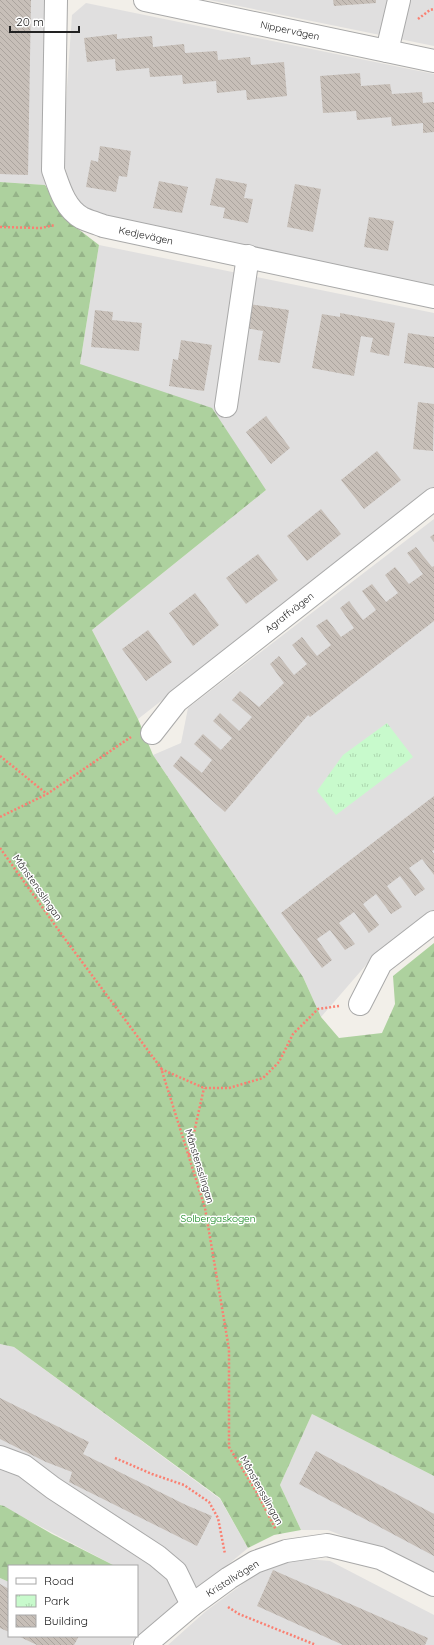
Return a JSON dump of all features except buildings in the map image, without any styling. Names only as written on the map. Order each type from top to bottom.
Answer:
[{"type":"street","name":"Kedjevägen","points":[[56,0],[53,170],[60,191],[68,205],[81,217],[103,226],[434,296]]},
{"type":"street","name":"Nippervägen","points":[[145,0],[434,61]]},
{"type":"street","points":[[387,51],[399,0]]},
{"type":"street","points":[[226,406],[248,256]]},
{"type":"street","name":"Agraffvägen","points":[[152,733],[177,701],[434,499]]},
{"type":"street","points":[[360,1004],[381,963],[434,922]]},
{"type":"street","points":[[0,1457],[24,1466],[52,1488],[157,1556],[176,1572],[199,1599]]},
{"type":"street","name":"Kristallvägen","points":[[146,1645],[199,1599],[229,1578],[255,1562],[286,1551],[327,1545],[380,1558],[434,1585]]},
{"type":"path","points":[[0,227],[41,228],[59,225],[74,210]]},
{"type":"path","points":[[0,817],[47,794],[130,738],[152,733]]},
{"type":"path","points":[[0,756],[47,794]]},
{"type":"path","name":"Månstensslingan","points":[[0,848],[65,940],[160,1068],[205,1208],[229,1349],[229,1447],[257,1493],[286,1551]]},
{"type":"path","points":[[160,1068],[204,1088],[229,1088],[263,1078],[279,1062],[293,1034],[318,1009],[360,1004]]},
{"type":"path","points":[[188,1157],[204,1088]]},
{"type":"path","points":[[115,1458],[152,1474],[184,1485],[210,1502],[218,1518],[229,1578]]},
{"type":"path","points":[[199,1599],[316,1645]]},
{"type":"shaded area","points":[[0,0],[48,0],[45,185],[0,182]]},
{"type":"shaded area","points":[[209,0],[434,0],[434,46]]},
{"type":"shaded area","points":[[86,3],[434,74],[434,289],[104,220],[82,205],[71,187],[64,164],[64,131],[72,15]]},
{"type":"shaded area","points":[[99,245],[434,313],[434,488],[138,719],[92,630],[266,490],[80,364]]},
{"type":"shaded area","points":[[434,519],[434,910],[373,957],[321,1017],[303,977],[153,755],[181,743],[188,708]]},
{"type":"shaded area","points":[[0,1344],[14,1347],[220,1499],[248,1548],[130,1645],[0,1645],[0,1578],[8,1582],[8,1637],[138,1637],[138,1565],[113,1565],[0,1505]]},
{"type":"shaded area","points":[[312,1414],[434,1476],[434,1579],[373,1548],[328,1530],[301,1530],[280,1485]]},
{"type":"shaded area","points":[[295,1558],[330,1561],[434,1615],[434,1645],[168,1645],[206,1611],[266,1567]]},
{"type":"green space","name":"Solbergaskogen","points":[[0,182],[45,185],[69,222],[99,245],[80,364],[212,408],[266,490],[92,630],[138,719],[153,755],[303,977],[321,1017],[339,1038],[382,1033],[395,1004],[393,976],[434,943],[434,1476],[312,1414],[280,1485],[301,1530],[274,1535],[248,1548],[220,1498],[14,1347],[0,1344]]},
{"type":"green space","points":[[387,723],[413,757],[336,815],[317,791],[343,755]]},
{"type":"green space","points":[[0,1505],[52,1534],[113,1565],[8,1565],[8,1582],[0,1578]]}]
